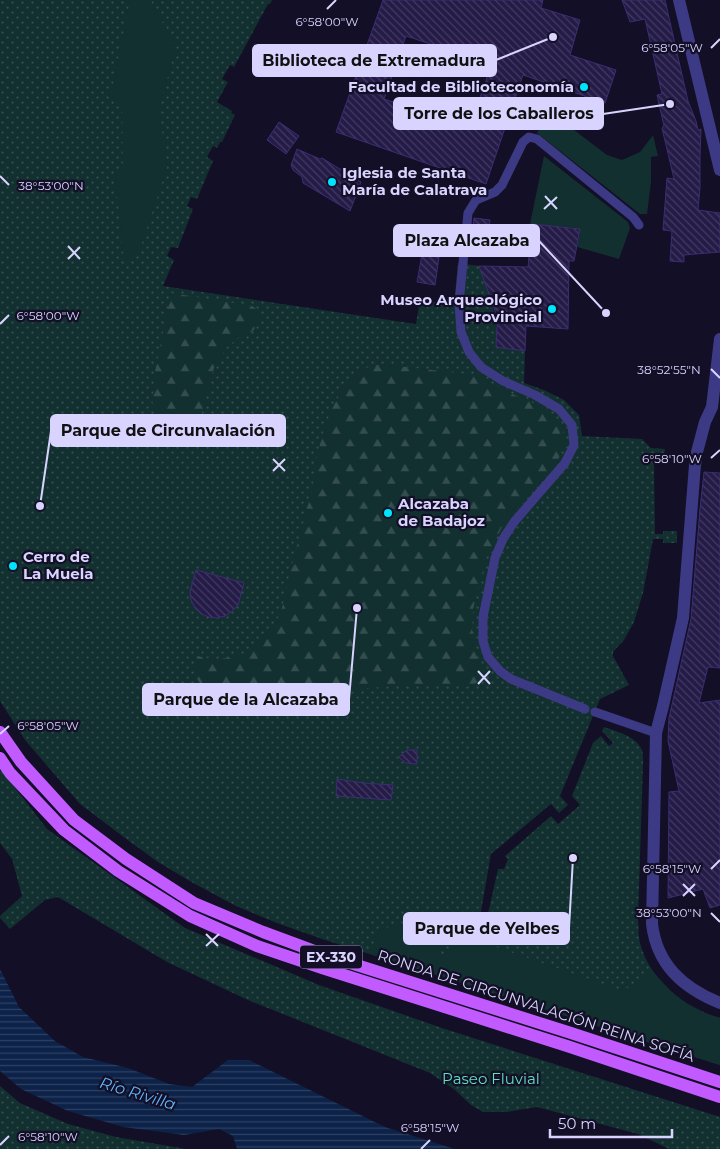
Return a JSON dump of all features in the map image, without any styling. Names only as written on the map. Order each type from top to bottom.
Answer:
[{"type":"main road","name":"RONDA DE CIRCUNVALACIÓN REINA SOFÍA","points":[[0,732],[20,762],[74,820],[126,859],[194,903],[325,955],[720,1082]]},
{"type":"main road","name":"RONDA DE CIRCUNVALACIÓN REINA SOFÍA","points":[[0,758],[10,772],[64,830],[118,871],[190,916],[257,946],[720,1097]]},
{"type":"street","points":[[679,0],[720,170]]},
{"type":"street","points":[[720,339],[712,407],[705,422],[695,465],[683,618],[664,706],[656,733],[652,911],[653,937],[657,950],[664,961],[684,984],[696,992],[720,1002]]},
{"type":"street","points":[[712,407],[720,418]]},
{"type":"lane","points":[[585,709],[511,679],[500,672],[488,657],[482,641],[483,617],[496,558],[503,539],[519,516],[566,463],[574,445],[572,425],[559,409],[536,395],[503,381],[481,367],[469,352],[461,332],[459,303],[468,213],[476,200],[495,192],[502,185],[523,142],[529,137],[536,139],[544,145],[633,217],[639,225]]},
{"type":"lane","points":[[595,712],[656,733]]},
{"type":"green space","points":[[0,0],[272,0],[268,4],[234,67],[230,65],[222,79],[228,82],[217,102],[235,115],[222,142],[220,142],[217,148],[213,146],[207,157],[213,161],[197,199],[191,197],[187,206],[193,209],[178,248],[171,247],[167,256],[174,260],[163,286],[416,324],[420,300],[454,305],[458,263],[479,266],[495,315],[496,347],[525,351],[524,383],[564,400],[579,415],[582,436],[642,439],[651,448],[665,449],[663,463],[654,463],[655,534],[663,534],[663,531],[677,531],[677,543],[663,543],[663,539],[653,539],[643,593],[634,622],[624,640],[613,652],[613,656],[629,685],[600,699],[560,796],[568,805],[559,813],[551,804],[491,854],[480,917],[487,918],[498,869],[504,869],[508,859],[505,856],[551,816],[558,824],[580,805],[572,796],[593,743],[601,736],[609,746],[613,743],[602,731],[604,727],[636,741],[642,750],[643,756],[638,920],[640,943],[652,969],[670,991],[694,1007],[720,1018],[720,1065],[322,939],[236,906],[158,862],[80,804],[25,740],[0,701]]},
{"type":"green space","points":[[130,0],[150,0],[176,47],[159,109],[167,168],[139,252],[133,261],[128,261],[123,253],[115,176],[123,171],[122,105],[111,94]]},
{"type":"green space","points":[[552,119],[561,120],[607,155],[622,160],[640,152],[653,135],[658,156],[651,157],[651,182],[647,214],[640,214],[537,133],[542,124]]},
{"type":"green space","points":[[544,156],[628,222],[630,228],[619,259],[577,247],[580,232],[576,228],[530,224]]},
{"type":"green space","points":[[171,293],[252,306],[259,311],[261,319],[253,331],[239,337],[226,348],[214,368],[199,424],[152,411],[155,372]]},
{"type":"green space","points":[[380,364],[475,375],[553,414],[562,428],[565,443],[560,456],[547,476],[503,525],[486,558],[473,609],[472,635],[478,661],[485,674],[471,686],[418,684],[357,689],[299,689],[250,700],[237,700],[205,691],[194,674],[198,656],[221,659],[244,653],[263,640],[277,620],[283,604],[311,494],[316,460],[329,416],[339,395],[354,377],[364,369]]},
{"type":"green space","name":"Paseo Fluvial","points":[[0,768],[47,829],[185,928],[319,985],[442,1028],[720,1117],[720,1149],[669,1149],[638,1134],[537,1107],[507,1112],[483,1112],[430,1073],[248,1000],[167,962],[58,897],[45,900],[10,929],[0,916],[22,896],[12,859],[0,843]]},
{"type":"green space","points":[[411,923],[445,932],[437,953],[449,957],[458,936],[496,947],[623,991],[653,971],[682,1000],[700,1011],[720,1018],[720,1065],[370,953],[379,929]]},
{"type":"green space","points":[[0,1086],[20,1103],[68,1124],[116,1137],[186,1149],[0,1149]]},
{"type":"water","name":"Río Rivilla","points":[[0,969],[19,1007],[55,1041],[83,1057],[128,1068],[169,1084],[192,1087],[228,1060],[249,1060],[385,1127],[455,1149],[237,1149],[233,1136],[219,1129],[184,1135],[123,1127],[68,1111],[21,1089],[0,1071]]},
{"type":"building","name":"Facultad de Biblioteconomía","points":[[383,0],[543,0],[541,8],[580,20],[570,55],[616,70],[605,103],[523,75],[486,184],[336,132]],"holes":[[[406,36],[492,64],[469,128],[384,99]]]},
{"type":"building","points":[[622,0],[665,0],[688,101],[698,130],[701,129],[698,210],[720,213],[720,252],[684,255],[684,262],[670,261],[672,231],[663,230],[667,178],[674,179],[662,128],[664,126],[657,95],[662,94],[645,19],[630,22]]},
{"type":"building","points":[[279,122],[299,136],[286,154],[267,140]]},
{"type":"building","name":"Iglesia de Santa María de Calatrava","points":[[297,149],[320,159],[322,158],[361,182],[350,211],[303,183],[302,177],[293,170],[291,165]]},
{"type":"building","points":[[474,218],[490,220],[488,237],[472,235]]},
{"type":"building","name":"Museo Arqueológico Provincial","points":[[532,224],[580,229],[574,261],[569,261],[568,329],[526,326],[525,351],[496,347],[497,324],[495,311],[479,266],[528,267]]},
{"type":"building","points":[[422,254],[439,257],[435,285],[417,282]]},
{"type":"building","points":[[704,472],[720,473],[720,668],[708,667],[699,703],[720,700],[720,905],[710,908],[703,889],[668,898],[669,792],[679,791],[668,741],[669,718],[691,619]]},
{"type":"building","points":[[196,570],[244,583],[238,605],[225,616],[217,618],[201,614],[191,600],[190,592]]},
{"type":"building","points":[[407,750],[417,750],[417,764],[406,763],[399,757]]},
{"type":"building","points":[[337,779],[393,785],[391,800],[336,796]]},
{"type":"place","name":"Biblioteca de Extremadura","points":[[553,37]]},
{"type":"place","name":"Facultad de Biblioteconomía","points":[[584,87]]},
{"type":"place","name":"Torre de los Caballeros","points":[[670,104]]},
{"type":"place","name":"Iglesia de Santa María de Calatrava","points":[[332,182]]},
{"type":"place","name":"Museo Arqueológico Provincial","points":[[552,309]]},
{"type":"place","name":"Plaza Alcazaba","points":[[606,313]]},
{"type":"place","name":"Parque de Circunvalación","points":[[40,506]]},
{"type":"place","name":"Alcazaba de Badajoz","points":[[388,513]]},
{"type":"place","name":"Cerro de La Muela","points":[[13,566]]},
{"type":"place","name":"Parque de la Alcazaba","points":[[357,608]]},
{"type":"place","name":"Parque de Yelbes","points":[[573,858]]}]
